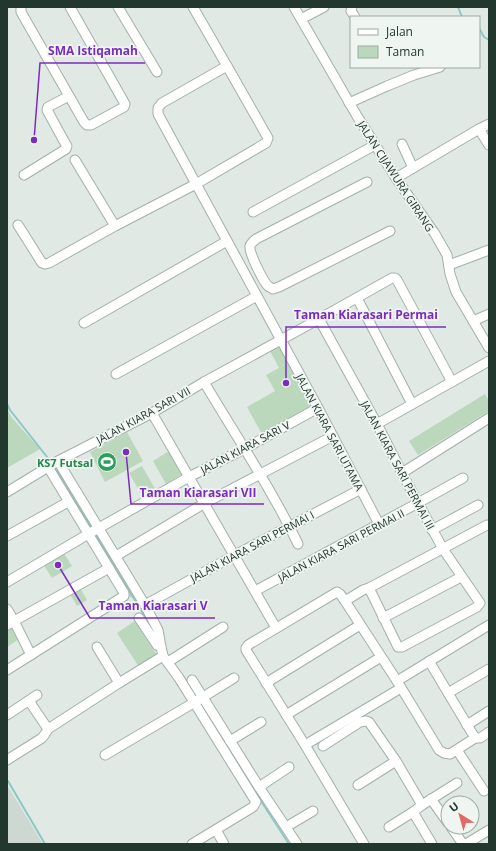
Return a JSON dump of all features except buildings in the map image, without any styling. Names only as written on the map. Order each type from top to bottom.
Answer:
[{"type":"street","points":[[21,7],[21,12],[84,122],[91,125],[118,111],[125,105],[124,100],[70,7]]},
{"type":"street","points":[[118,7],[157,72]]},
{"type":"street","points":[[18,225],[42,263],[49,263],[115,226],[196,184],[266,142],[268,138],[193,7]]},
{"type":"street","name":"JALAN CIJAWURA GIRANG","points":[[294,7],[375,145],[435,234],[447,255],[448,266],[456,292],[489,348]]},
{"type":"street","points":[[301,19],[324,7]]},
{"type":"street","name":"JALAN KIARA SARI UTAMA","points":[[227,66],[162,103],[158,108],[158,114],[318,408],[379,524]]},
{"type":"street","points":[[349,103],[414,75],[437,68]]},
{"type":"street","points":[[24,175],[66,149],[67,146],[47,110],[48,107],[69,96]]},
{"type":"street","points":[[396,178],[489,124]]},
{"type":"street","points":[[479,129],[489,145]]},
{"type":"street","points":[[402,144],[413,168]]},
{"type":"street","points":[[253,212],[375,145]]},
{"type":"street","points":[[75,160],[115,226]]},
{"type":"street","points":[[367,182],[256,239],[249,246],[250,252],[260,274],[268,286],[273,289],[390,231]]},
{"type":"street","points":[[84,323],[227,241]]},
{"type":"street","points":[[448,266],[489,250]]},
{"type":"street","points":[[246,276],[256,265]]},
{"type":"street","points":[[246,276],[260,274]]},
{"type":"street","name":"JALAN KIARA SARI VII","points":[[7,492],[53,464],[152,412],[392,278],[397,280],[452,382]]},
{"type":"street","points":[[116,374],[257,296]]},
{"type":"street","points":[[356,298],[412,404]]},
{"type":"street","points":[[474,321],[489,314]]},
{"type":"street","name":"JALAN KIARA SARI PERMAI III","points":[[319,319],[377,424],[432,530],[461,577],[480,603],[478,607],[400,648],[398,647],[383,618]]},
{"type":"street","points":[[377,424],[489,361]]},
{"type":"street","points":[[204,382],[260,474],[298,544]]},
{"type":"street","name":"JALAN KIARA SARI V","points":[[7,582],[189,477],[318,408]]},
{"type":"street","points":[[152,412],[276,628]]},
{"type":"street","points":[[402,473],[489,418]]},
{"type":"street","points":[[116,556],[205,503],[333,436]]},
{"type":"street","points":[[53,464],[68,502],[116,556],[158,630],[162,648],[197,701],[256,802],[253,807],[192,844]]},
{"type":"street","points":[[7,670],[124,596],[124,593],[109,568],[94,531],[53,464]]},
{"type":"street","name":"JALAN KIARA SARI PERMAI II","points":[[255,591],[463,478]]},
{"type":"street","name":"JALAN KIARA SARI PERMAI I","points":[[145,605],[235,555],[360,489]]},
{"type":"street","points":[[7,536],[68,502]]},
{"type":"street","points":[[432,530],[478,505]]},
{"type":"street","points":[[345,601],[487,526]]},
{"type":"street","points":[[303,554],[308,563]]},
{"type":"street","points":[[11,623],[109,568]]},
{"type":"street","points":[[366,589],[383,618],[461,577]]},
{"type":"street","points":[[364,844],[246,650],[248,645],[337,592],[345,601],[439,750],[450,754],[475,738],[480,738],[489,732]]},
{"type":"street","points":[[7,609],[11,623],[31,655]]},
{"type":"street","points":[[139,618],[157,646],[162,648]]},
{"type":"street","points":[[266,683],[360,625]]},
{"type":"street","points":[[305,746],[399,685],[429,661],[489,625]]},
{"type":"street","points":[[7,760],[42,738],[48,729],[119,683],[162,648],[223,627]]},
{"type":"street","points":[[97,647],[119,683]]},
{"type":"street","points":[[286,715],[381,658]]},
{"type":"street","points":[[429,661],[475,738]]},
{"type":"street","points":[[448,693],[489,669]]},
{"type":"street","points":[[105,755],[234,678]]},
{"type":"street","points":[[192,680],[197,701],[230,740],[297,844]]},
{"type":"street","points":[[7,715],[33,698],[48,729]]},
{"type":"street","points":[[467,724],[489,711]]},
{"type":"street","points":[[230,740],[261,722]]},
{"type":"street","points":[[323,746],[360,722],[369,722],[396,761],[422,806]]},
{"type":"street","points":[[457,750],[484,791]]},
{"type":"street","points":[[358,785],[396,761]]},
{"type":"street","points":[[259,787],[289,767]]},
{"type":"street","points":[[389,827],[457,783]]},
{"type":"street","points":[[431,800],[440,812]]},
{"type":"street","points":[[286,827],[313,810]]},
{"type":"street","points":[[413,812],[432,844]]},
{"type":"street","points":[[216,830],[224,844]]},
{"type":"street","points":[[458,835],[465,844],[489,830]]},
{"type":"shaded area","points":[[7,785],[43,844],[7,844]]},
{"type":"green space","points":[[279,346],[314,407],[263,436],[247,407],[275,391],[266,375],[279,368],[270,351]]},
{"type":"green space","points":[[485,394],[489,401],[489,411],[418,455],[409,441]]},
{"type":"green space","points":[[7,409],[12,418],[40,449],[7,468]]},
{"type":"green space","points":[[127,432],[143,461],[105,482],[90,452]]},
{"type":"green space","points":[[169,451],[182,474],[166,484],[153,461]]},
{"type":"green space","points":[[60,465],[89,513],[80,519],[50,470]]},
{"type":"green space","points":[[142,466],[157,492],[144,499],[129,473]]},
{"type":"green space","points":[[97,533],[134,596],[131,598],[93,536]]},
{"type":"green space","points":[[63,552],[72,566],[52,578],[43,564]]},
{"type":"green space","points":[[80,588],[87,600],[77,606],[70,594]]},
{"type":"green space","points":[[135,621],[157,655],[139,667],[117,633]]},
{"type":"green space","points":[[11,626],[19,639],[7,647],[7,629]]},
{"type":"waterway","points":[[458,7],[462,16]]},
{"type":"waterway","points":[[480,30],[484,37],[489,40]]},
{"type":"waterway","points":[[7,404],[10,410],[51,462]]},
{"type":"waterway","points":[[54,467],[92,528]]},
{"type":"waterway","points":[[95,533],[154,631]]},
{"type":"waterway","points":[[7,782],[8,781],[45,844]]},
{"type":"waterway","points":[[250,784],[289,844]]},
{"type":"place","name":"SMA Istiqamah","points":[[34,140]]},
{"type":"place","name":"Taman Kiarasari Permai","points":[[286,383]]},
{"type":"place","name":"Taman Kiarasari VII","points":[[126,452]]},
{"type":"place","name":"KS7 Futsal","points":[[107,462]]},
{"type":"place","name":"Taman Kiarasari V","points":[[58,565]]}]
